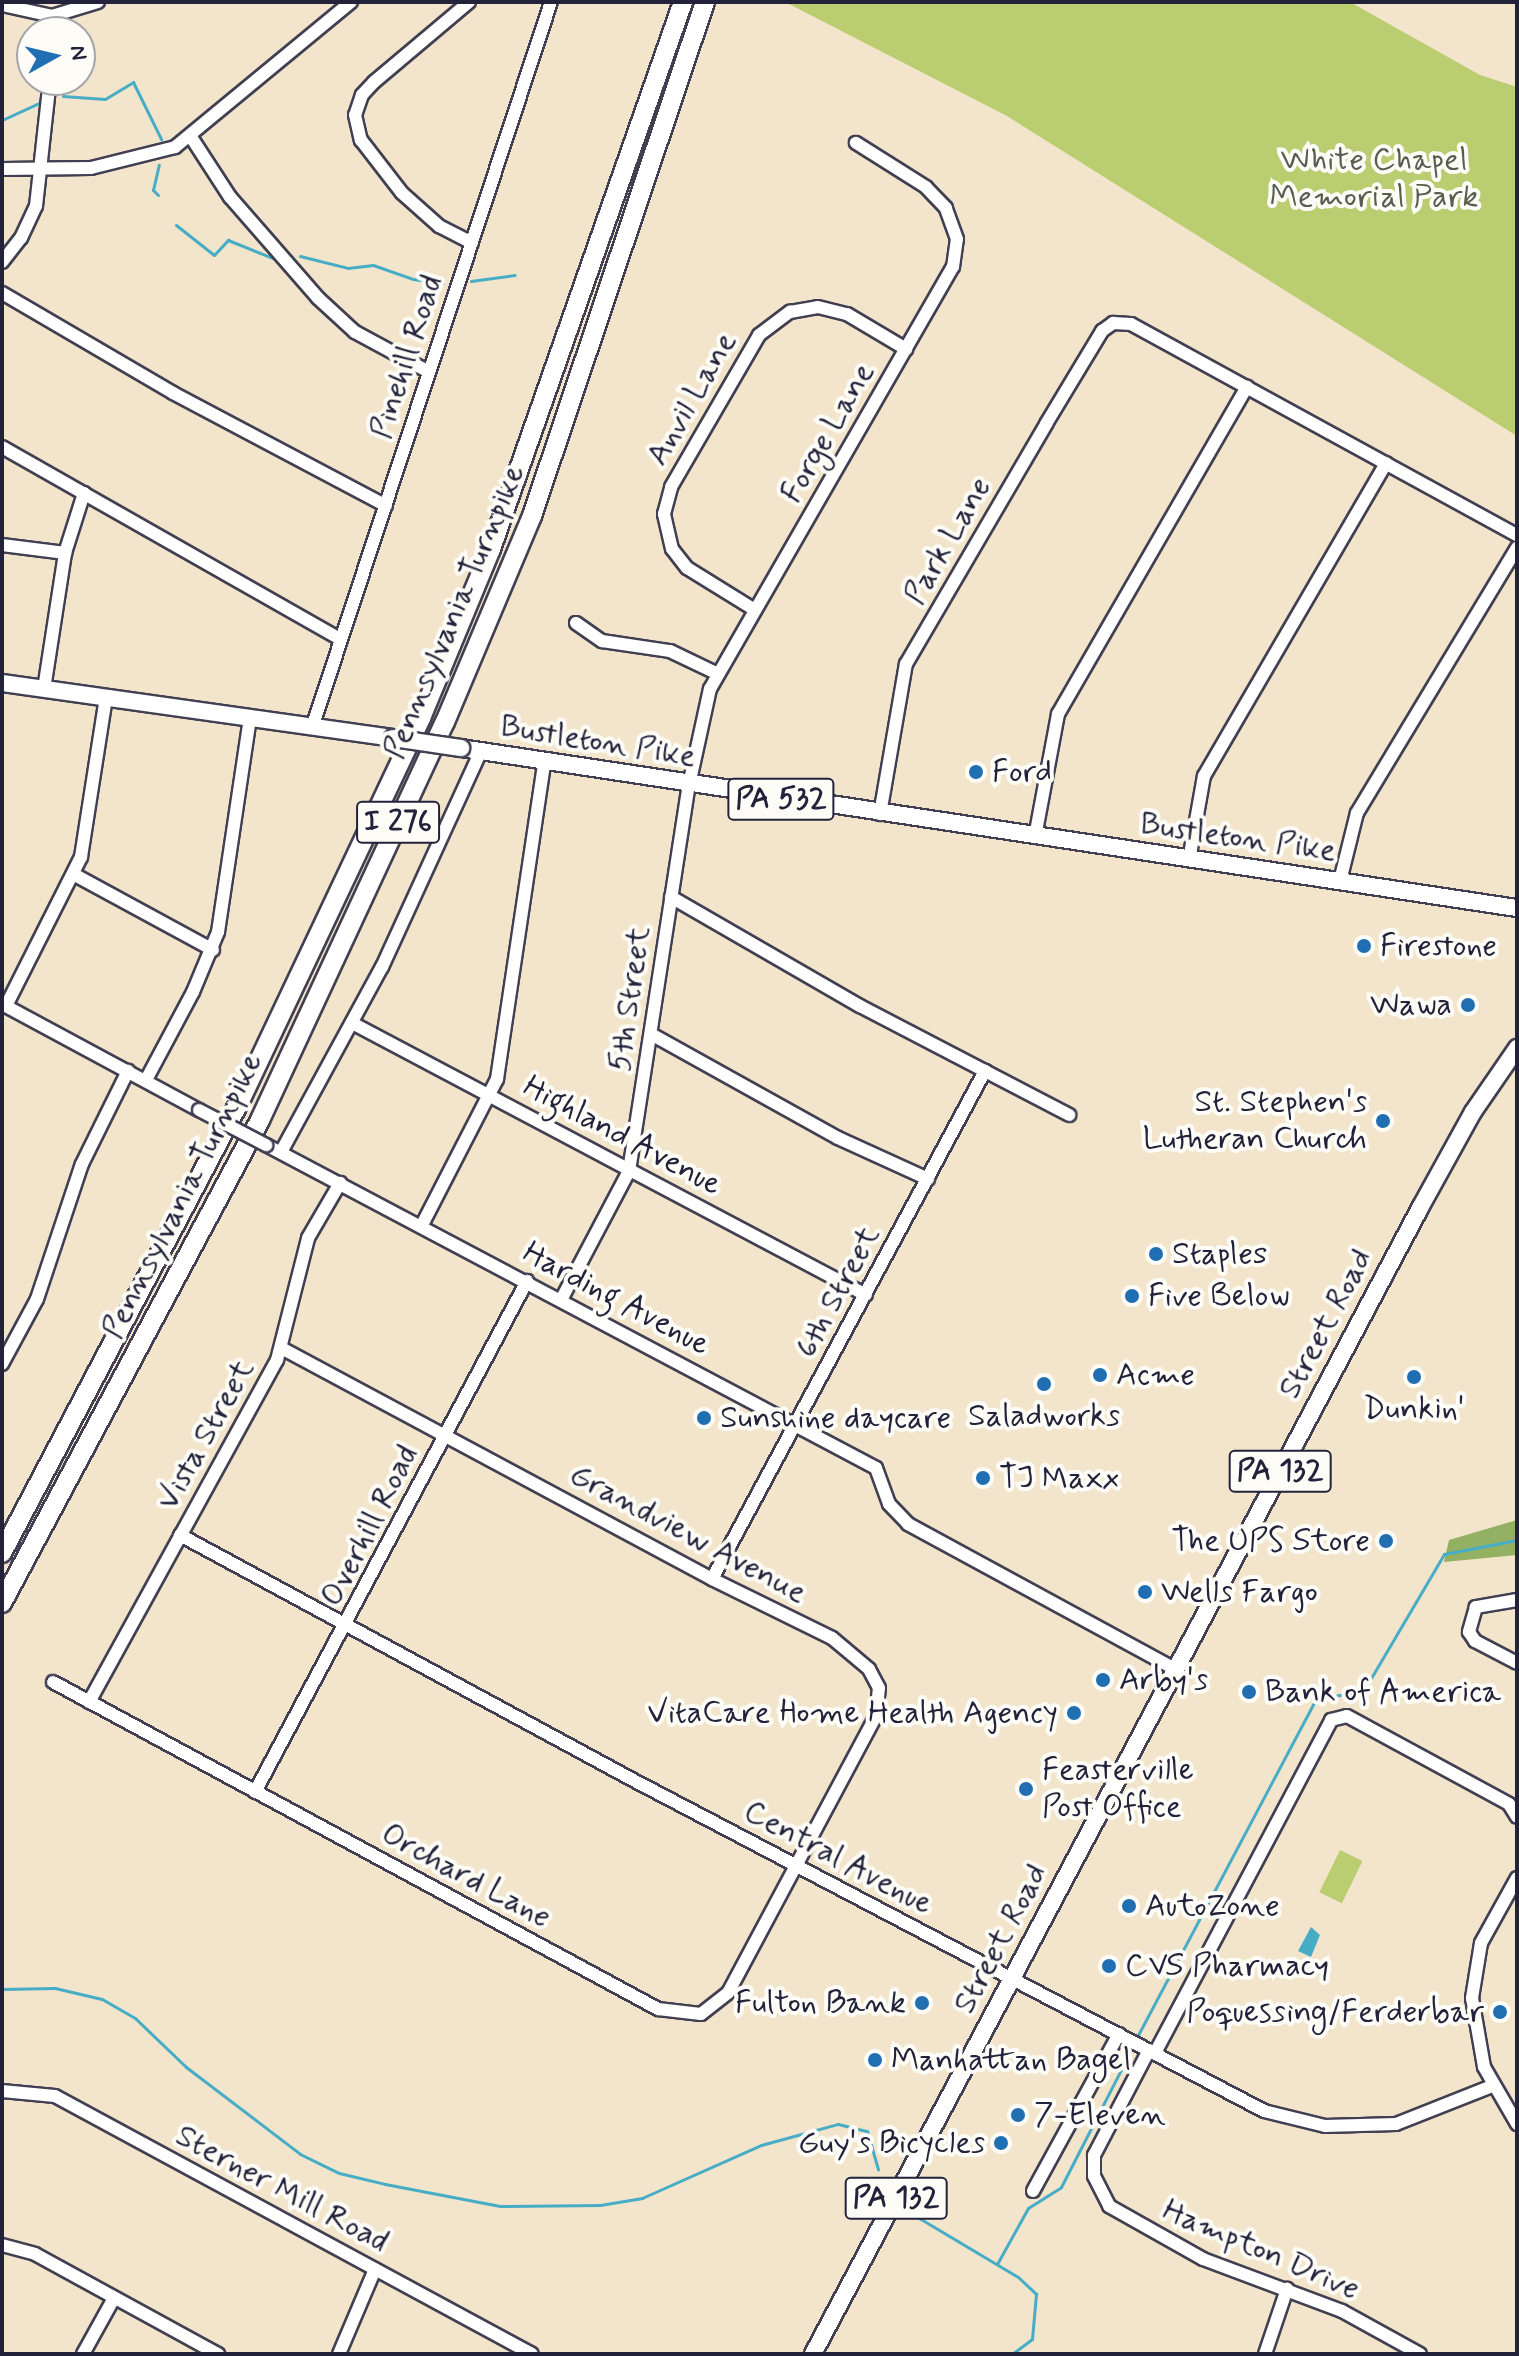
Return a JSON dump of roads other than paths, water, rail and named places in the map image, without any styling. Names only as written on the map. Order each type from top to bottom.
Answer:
[{"type":"highway","name":"Pennsylvania Turnpike","points":[[2,1553],[240,1101],[421,718],[491,549],[683,2]]},
{"type":"highway","name":"Pennsylvania Turnpike","points":[[2,1603],[260,1120],[445,722],[532,516],[705,2]]},
{"type":"main road","name":"Bustleton Pike","points":[[2,683],[461,748],[880,814],[1517,908]]},
{"type":"main road","name":"Street Road","points":[[813,2354],[1453,1147],[1517,1048]]},
{"type":"street","points":[[2,5],[52,16],[98,2]]},
{"type":"street","points":[[2,169],[43,169],[135,161],[191,137],[226,103],[351,2]]},
{"type":"street","points":[[469,2],[374,82],[362,95],[355,115],[361,140],[402,193],[428,219],[472,243]]},
{"type":"street","name":"Pinehill Road","points":[[312,728],[551,2]]},
{"type":"street","points":[[2,262],[30,223],[43,169],[49,96]]},
{"type":"street","points":[[191,137],[230,197],[318,298],[355,332],[429,372]]},
{"type":"street","name":"Forge Lane","points":[[689,785],[704,704],[718,674],[953,267],[955,230],[937,196],[856,143]]},
{"type":"street","points":[[2,293],[173,393],[386,506]]},
{"type":"street","name":"Anvil Lane","points":[[755,610],[687,568],[672,549],[664,514],[671,487],[759,335],[790,312],[818,307],[847,314],[906,349]]},
{"type":"street","name":"Park Lane","points":[[880,814],[906,664],[1102,331],[1119,321],[1247,387]]},
{"type":"street","points":[[1035,837],[1058,714],[1247,387],[1517,535]]},
{"type":"street","points":[[2,447],[340,639]]},
{"type":"street","points":[[1189,860],[1204,776],[1386,463]]},
{"type":"street","points":[[44,689],[65,553],[84,493]]},
{"type":"street","points":[[2,545],[65,553]]},
{"type":"street","points":[[1340,881],[1357,813],[1517,548]]},
{"type":"street","points":[[576,623],[602,641],[670,651],[718,674]]},
{"type":"street","points":[[4,1005],[75,875],[89,823],[106,698]]},
{"type":"street","points":[[146,1080],[213,950],[250,719]]},
{"type":"street","points":[[281,1152],[354,1024],[481,751]]},
{"type":"street","points":[[422,1225],[491,1097],[544,763]]},
{"type":"street","name":"5th Street","points":[[561,1300],[629,1171],[689,785]]},
{"type":"street","points":[[75,875],[213,950]]},
{"type":"street","points":[[671,897],[1069,1115]]},
{"type":"street","name":"Harding Avenue","points":[[4,1005],[876,1468],[889,1504],[908,1524],[1175,1669]]},
{"type":"street","name":"Highland Avenue","points":[[354,1024],[866,1295]]},
{"type":"street","points":[[651,1034],[838,1138],[928,1179]]},
{"type":"street","points":[[3,1360],[37,1299],[78,1175],[128,1071]]},
{"type":"street","name":"6th Street","points":[[712,1579],[797,1426],[985,1071]]},
{"type":"street","name":"Vista Street","points":[[89,1702],[282,1348],[308,1238],[340,1183]]},
{"type":"street","name":"Overhill Road","points":[[255,1792],[348,1626],[527,1281]]},
{"type":"street","name":"Grandview Avenue","points":[[282,1348],[712,1579],[832,1638],[877,1681],[876,1716],[796,1866]]},
{"type":"street","name":"Central Avenue","points":[[180,1535],[796,1866],[1264,2111],[1325,2126],[1396,2124],[1492,2086]]},
{"type":"street","points":[[1517,1600],[1476,1607],[1469,1632],[1475,1641],[1517,1663]]},
{"type":"street","name":"Orchard Lane","points":[[53,1682],[658,2009],[680,2016],[701,2014],[726,1997],[796,1866]]},
{"type":"street","name":"Hampton Drive","points":[[1420,2354],[1342,2311],[1203,2259],[1118,2214],[1104,2200],[1094,2176],[1094,2155],[1331,1720],[1347,1716],[1509,1804],[1517,1817]]},
{"type":"street","points":[[1517,1878],[1492,1917],[1473,1984],[1474,2026],[1492,2086],[1517,2124]]},
{"type":"street","points":[[1033,2191],[1119,2034]]},
{"type":"street","name":"Sterner Mill Road","points":[[2,2091],[55,2096],[532,2354]]},
{"type":"street","points":[[2,2245],[35,2254],[218,2354]]},
{"type":"street","points":[[339,2354],[375,2269]]},
{"type":"street","points":[[1265,2354],[1287,2289]]},
{"type":"street","points":[[83,2354],[114,2298]]},
{"type":"water","points":[[1311,1927],[1320,1935],[1311,1957],[1298,1951]]},
{"type":"waterway","points":[[63,96],[105,99],[133,82],[161,139]]},
{"type":"waterway","points":[[2,120],[39,103]]},
{"type":"waterway","points":[[158,195],[153,190],[159,165]]},
{"type":"waterway","points":[[176,225],[214,255],[228,240],[275,259]]},
{"type":"waterway","points":[[300,256],[348,268],[373,265],[413,279],[443,283]]},
{"type":"waterway","points":[[471,281],[515,275]]},
{"type":"waterway","points":[[1138,2035],[1315,1700],[1364,1690],[1444,1554],[1517,1540]]},
{"type":"waterway","points":[[2,1989],[55,1988],[102,1999],[136,2019],[186,2067],[300,2154],[339,2173],[385,2184],[500,2206],[600,2205],[642,2198],[761,2145],[838,2124],[867,2131],[878,2169]]},
{"type":"waterway","points":[[997,2264],[1028,2208],[1061,2187],[1131,2050]]},
{"type":"waterway","points":[[914,2215],[1018,2277],[1036,2294],[1032,2339],[1012,2354]]},
{"type":"place","name":"Ford","points":[[976,772]]},
{"type":"place","name":"Firestone","points":[[1364,946]]},
{"type":"place","name":"Wawa","points":[[1468,1005]]},
{"type":"place","name":"St. Stephen's Lutheran Church","points":[[1383,1121]]},
{"type":"place","name":"Staples","points":[[1156,1254]]},
{"type":"place","name":"Five Below","points":[[1132,1296]]},
{"type":"place","name":"Acme","points":[[1100,1375]]},
{"type":"place","name":"Dunkin'","points":[[1414,1377]]},
{"type":"place","name":"Saladworks","points":[[1044,1384]]},
{"type":"place","name":"Sunshine daycare","points":[[704,1418]]},
{"type":"place","name":"TJ Maxx","points":[[983,1478]]},
{"type":"place","name":"The UPS Store","points":[[1386,1541]]},
{"type":"place","name":"Wells Fargo","points":[[1145,1592]]},
{"type":"place","name":"Arby's","points":[[1103,1680]]},
{"type":"place","name":"Bank of America","points":[[1249,1692]]},
{"type":"place","name":"VitaCare Home Health Agency","points":[[1074,1713]]},
{"type":"place","name":"Feasterville Post Office","points":[[1026,1789]]},
{"type":"place","name":"AutoZone","points":[[1129,1906]]},
{"type":"place","name":"CVS Pharmacy","points":[[1109,1966]]},
{"type":"place","name":"Fulton Bank","points":[[922,2003]]},
{"type":"place","name":"Poquessing/Ferderbar","points":[[1500,2012]]},
{"type":"place","name":"Manhattan Bagel","points":[[875,2060]]},
{"type":"place","name":"7-Eleven","points":[[1018,2115]]},
{"type":"place","name":"Guy's Bicycles","points":[[1001,2143]]},
{"type":"park label","name":"White Chapel Memorial Park","points":[[1374,180]]}]
